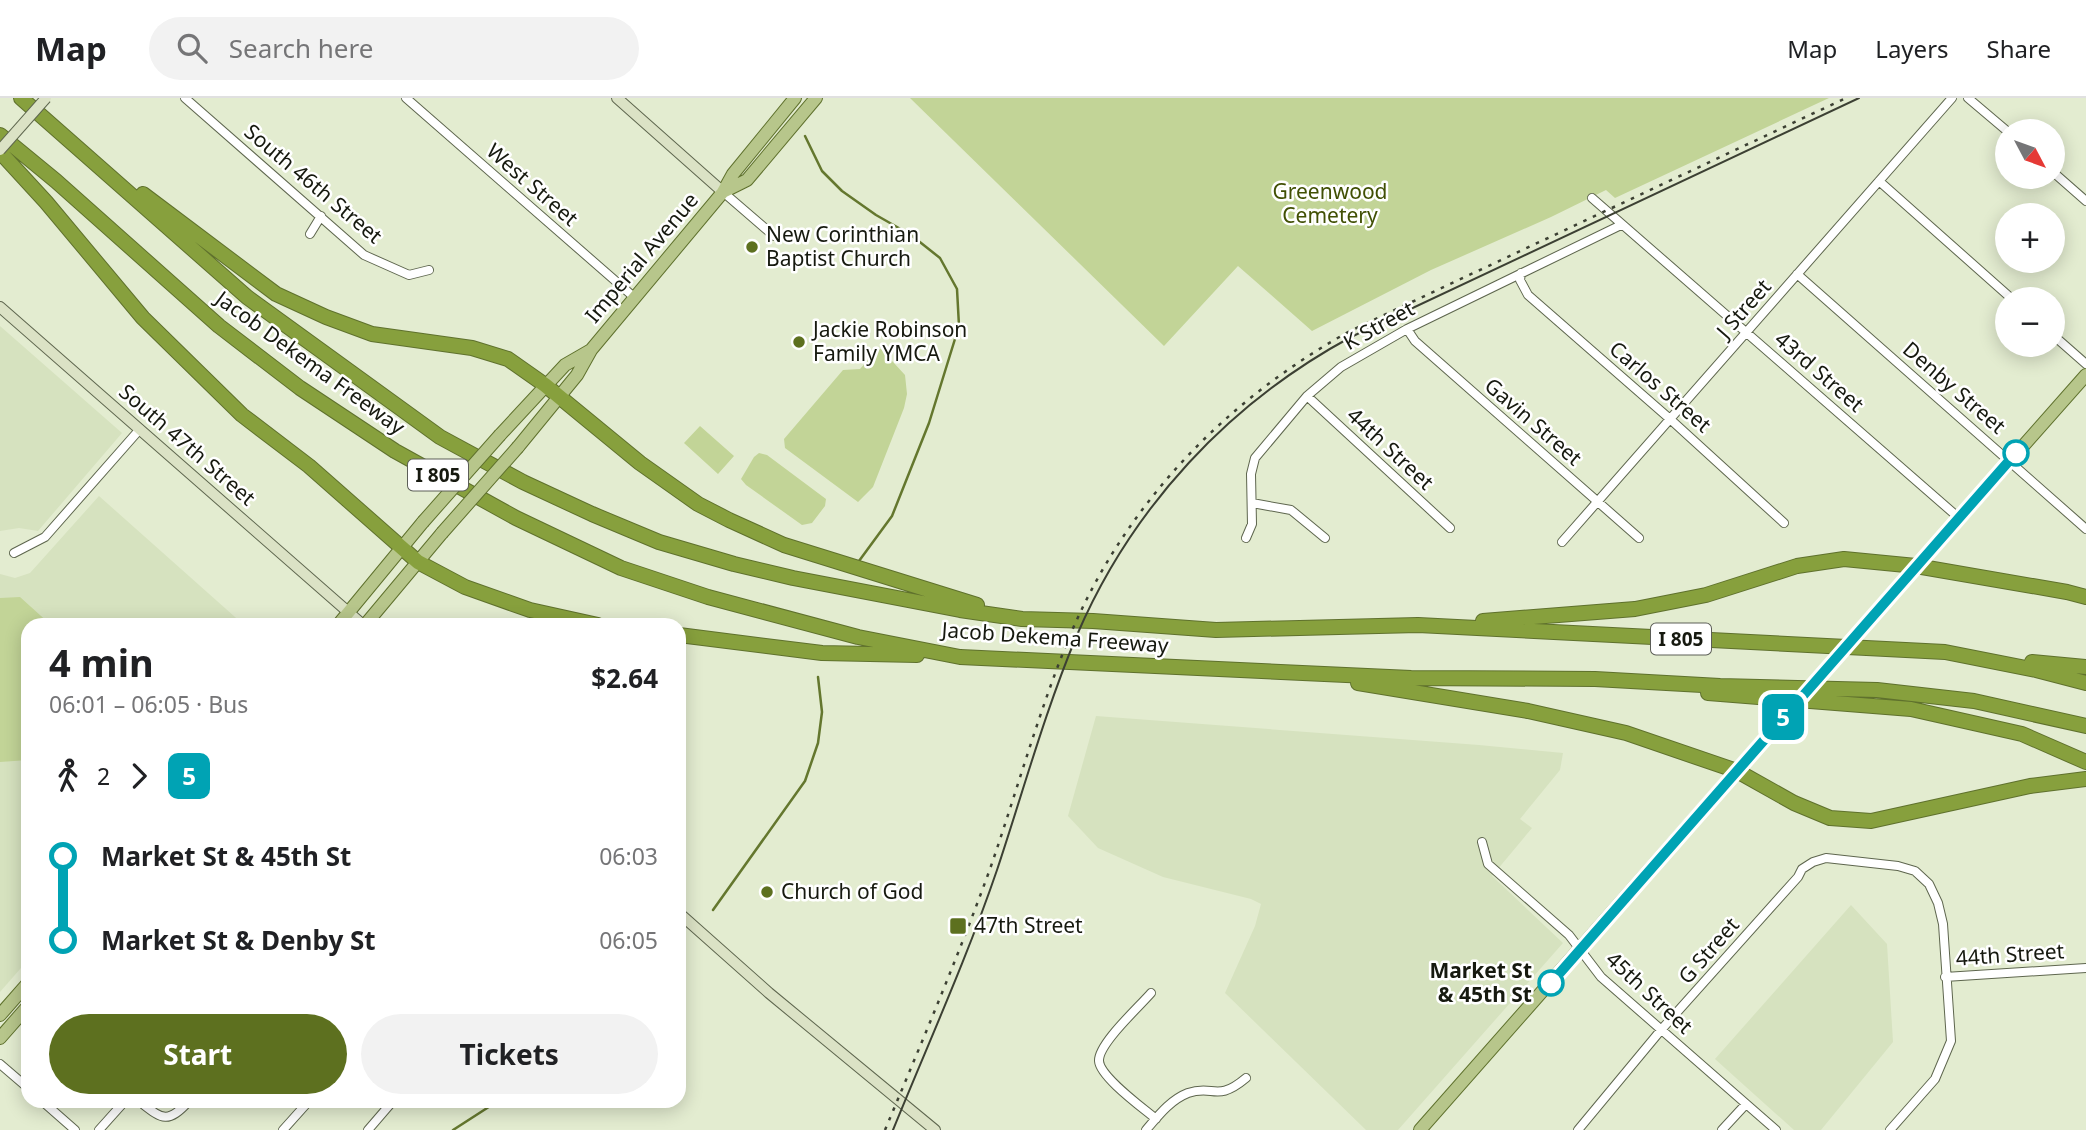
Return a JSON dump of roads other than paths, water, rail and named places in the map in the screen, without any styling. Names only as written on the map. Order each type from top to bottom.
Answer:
[{"type":"highway","name":"Jacob Dekema Freeway","points":[[20,98],[247,297],[440,437],[523,482],[659,542],[734,564],[960,610],[1022,619],[1216,630],[1418,625],[1945,652],[2086,683]]},
{"type":"highway","points":[[61,132],[276,294],[372,334],[472,348],[508,359],[545,385],[640,463],[698,504],[784,545],[1022,619]]},
{"type":"highway","name":"Jacob Dekema Freeway","points":[[0,135],[219,327],[300,387],[395,451],[504,512],[621,568],[708,597],[858,637],[960,657],[1411,678],[1595,679],[1720,686],[1877,690],[1974,701],[2086,726]]},
{"type":"highway","points":[[0,151],[143,318],[242,415],[309,466],[418,562],[465,587],[530,610],[566,618]]},
{"type":"highway","points":[[1418,625],[1635,609],[1706,595],[1797,566],[1844,559],[1916,566],[2086,597]]},
{"type":"highway","points":[[686,636],[822,653],[960,657]]},
{"type":"highway","points":[[1945,652],[2086,667]]},
{"type":"highway","points":[[1284,671],[1540,713],[1626,733],[1737,771],[1794,803],[1830,818],[1871,821],[2030,786],[2086,779]]},
{"type":"highway","points":[[1595,679],[1730,696],[1911,709],[2022,734],[2086,762]]},
{"type":"main road","points":[[0,151],[46,98]]},
{"type":"main road","points":[[617,98],[723,192]]},
{"type":"main road","name":"Imperial Avenue","points":[[370,618],[559,398],[577,375],[591,349],[723,192],[734,172],[795,98]]},
{"type":"main road","name":"Imperial Avenue","points":[[723,192],[747,180],[816,98]]},
{"type":"main road","name":"South 47th Street","points":[[0,307],[349,612]]},
{"type":"main road","name":"Imperial Avenue","points":[[344,618],[423,522],[545,385],[565,365],[591,349]]},
{"type":"main road","points":[[1420,1130],[2086,375]]},
{"type":"main road","points":[[349,612],[356,618]]},
{"type":"main road","points":[[686,919],[769,993],[934,1130]]},
{"type":"main road","points":[[0,1015],[21,991]]},
{"type":"main road","points":[[0,1038],[21,1014]]},
{"type":"street","name":"South 46th Street","points":[[185,98],[364,255],[410,275],[429,270]]},
{"type":"street","name":"West Street","points":[[406,98],[635,298]]},
{"type":"street","name":"J Street","points":[[1562,542],[1952,98]]},
{"type":"street","points":[[1968,98],[1995,121]]},
{"type":"street","points":[[1879,181],[1998,287]]},
{"type":"street","points":[[2065,183],[2086,201]]},
{"type":"street","points":[[723,192],[774,236],[788,236]]},
{"type":"street","name":"43rd Street","points":[[1592,198],[1959,518]]},
{"type":"street","points":[[310,234],[321,216]]},
{"type":"street","name":"K Street","points":[[1246,538],[1252,524],[1251,474],[1255,458],[1307,397],[1341,367],[1407,329],[1621,225]]},
{"type":"street","name":"Carlos Street","points":[[1521,273],[1528,295],[1784,523]]},
{"type":"street","name":"Denby Street","points":[[1797,274],[2086,529]]},
{"type":"street","name":"Gavin Street","points":[[1407,329],[1415,341],[1639,538]]},
{"type":"street","points":[[2065,346],[2086,364]]},
{"type":"street","name":"44th Street","points":[[1307,397],[1450,528]]},
{"type":"street","points":[[14,553],[45,537],[140,429]]},
{"type":"street","points":[[1252,503],[1291,510],[1325,538]]},
{"type":"street","name":"45th Street","points":[[1482,842],[1488,864],[1569,935],[1601,977],[1776,1130]]},
{"type":"street","name":"44th Street","points":[[1812,862],[1826,858],[1898,866],[1915,871],[1929,884],[1938,903],[1943,924],[1945,977],[2086,968]]},
{"type":"street","name":"G Street","points":[[1578,1130],[1661,1030],[1798,877],[1802,869],[1812,862]]},
{"type":"street","points":[[1890,1130],[1935,1079],[1951,1041],[1945,977]]},
{"type":"street","points":[[1151,993],[1102,1048],[1099,1062],[1105,1074],[1156,1119]]},
{"type":"street","points":[[0,1064],[21,1082]]},
{"type":"street","points":[[1146,1130],[1171,1102],[1188,1093],[1231,1090],[1246,1078]]},
{"type":"street","points":[[1723,1130],[1746,1104]]},
{"type":"street","points":[[50,1108],[75,1130]]},
{"type":"street","points":[[99,1130],[119,1108]]},
{"type":"street","points":[[148,1108],[164,1118],[174,1115],[182,1108]]},
{"type":"street","points":[[283,1130],[303,1108]]},
{"type":"street","points":[[368,1130],[387,1108]]},
{"type":"waterway","points":[[805,136],[822,171],[842,191],[911,235],[940,258],[957,289],[959,326],[929,423],[892,516],[859,561]]},
{"type":"waterway","points":[[713,910],[805,781],[818,743],[822,712],[818,677]]},
{"type":"waterway","points":[[453,1130],[487,1108]]},
{"type":"tram line","points":[[893,1130],[985,903],[1044,722],[1077,635],[1126,544],[1156,502],[1189,463],[1264,393],[1351,337],[1859,98]]},
{"type":"railway","points":[[885,1130],[978,902],[1071,633],[1094,585],[1121,540],[1151,498],[1185,459],[1222,422],[1262,389],[1305,358],[1350,331],[1846,98]]},
{"type":"place","name":"New Corinthian Baptist Church","points":[[752,247]]},
{"type":"place","name":"Jackie Robinson Family YMCA","points":[[799,342]]},
{"type":"place","name":"Church of God","points":[[767,892]]},
{"type":"place","name":"47th Street","points":[[958,926]]},
{"type":"place","name":"Market St & 45th St","points":[[1551,983]]},
{"type":"park label","name":"Greenwood Cemetery","points":[[1330,204]]}]
